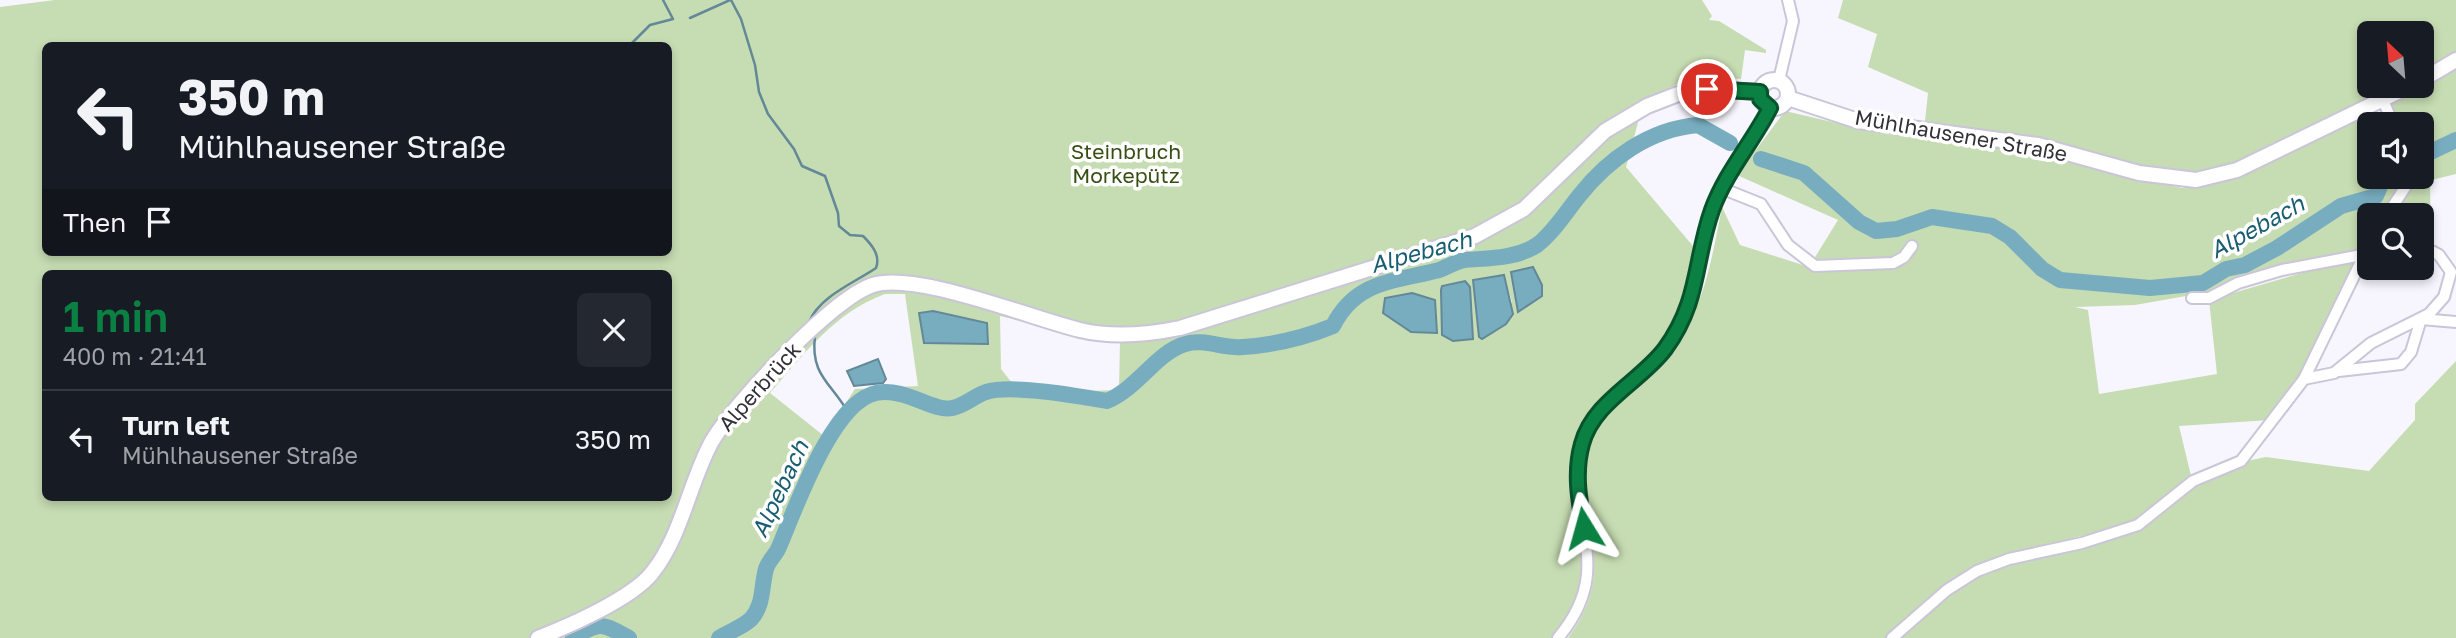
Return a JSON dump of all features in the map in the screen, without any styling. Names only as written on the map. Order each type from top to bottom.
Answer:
[{"type":"main road","points":[[2434,73],[2456,60]]},
{"type":"main road","points":[[1779,80],[1786,85],[1788,98],[1782,107],[1770,108],[1760,99],[1760,92],[1766,82],[1779,80]]},
{"type":"main road","name":"Alperbrück","points":[[537,638],[598,609],[651,575],[667,550],[697,474],[720,430],[788,354],[846,298],[875,284],[897,283],[984,302],[1080,331],[1107,335],[1143,335],[1180,328],[1412,253],[1475,236],[1524,209],[1605,131],[1647,106],[1678,94],[1707,89],[1760,92]]},
{"type":"main road","name":"Mühlhausener Straße","points":[[1788,98],[1858,121],[2038,145],[2175,180],[2196,180],[2237,170],[2387,98]]},
{"type":"street","points":[[1779,80],[1793,21],[1788,0]]},
{"type":"street","points":[[2383,100],[2388,112]]},
{"type":"street","points":[[1558,638],[1583,600],[1588,579],[1588,551],[1577,476],[1582,442],[1595,416],[1648,369],[1678,329],[1692,298],[1704,234],[1721,188],[1770,108]]},
{"type":"street","points":[[1721,188],[1760,204],[1788,245],[1815,266],[1892,263],[1904,257],[1912,246]]},
{"type":"street","points":[[2337,372],[2371,343],[2436,309],[2444,297],[2451,272],[2434,252]]},
{"type":"street","points":[[2192,298],[2209,298],[2238,283],[2282,270],[2357,256]]},
{"type":"street","points":[[1892,638],[1947,590],[1978,571],[2009,559],[2082,543],[2138,525],[2193,481],[2241,461],[2304,379],[2357,266]]},
{"type":"street","points":[[2304,379],[2401,364],[2412,352],[2421,319]]},
{"type":"street","points":[[2421,319],[2456,322]]},
{"type":"green space","name":"Steinbruch Morkepütz","points":[[55,0],[1702,0],[1712,16],[1709,20],[1719,21],[1766,50],[1766,53],[1745,50],[1741,79],[1694,76],[1644,100],[1626,167],[1698,252],[1676,324],[1651,357],[1593,413],[1579,441],[1584,564],[1575,605],[1566,623],[1551,638],[0,638],[0,7]],"holes":[[[1504,275],[1512,302],[1479,337],[1473,281]],[[885,294],[905,294],[918,386],[855,389],[824,436],[770,393],[835,323],[867,302]],[[1472,304],[1473,338],[1453,340],[1442,334],[1443,312]],[[919,313],[987,323],[988,344],[924,343]],[[1000,316],[1120,343],[1119,390],[1020,393],[1001,369]]]},
{"type":"green space","points":[[1843,0],[2456,0],[2456,54],[2434,66],[2434,21],[2357,21],[2357,98],[2375,98],[2242,163],[2187,177],[2153,172],[2022,136],[1925,121],[1928,93],[1868,67],[1877,34],[1838,18]]},
{"type":"green space","points":[[2456,64],[2456,174],[2434,179],[2434,112],[2392,112],[2390,107],[2396,98],[2434,98],[2434,76]]},
{"type":"green space","points":[[1785,111],[1884,134],[1965,139],[2035,152],[2182,188],[2214,183],[2357,117],[2357,189],[2400,189],[2391,203],[2357,203],[2357,252],[2245,277],[2203,293],[2135,305],[2075,307],[2088,310],[2099,394],[2217,374],[2209,300],[2350,259],[2354,263],[2300,375],[2269,420],[2179,426],[2192,480],[2132,523],[2018,552],[1970,570],[1928,599],[1885,638],[1568,638],[1585,610],[1593,585],[1592,539],[1585,494],[1585,469],[1590,443],[1603,418],[1658,367],[1690,322],[1704,286],[1722,207],[1740,245],[1809,267],[1838,220],[1737,175]]},
{"type":"green space","points":[[2412,189],[2430,189],[2430,203],[2401,203]]},
{"type":"green space","points":[[2456,361],[2456,638],[1895,638],[1949,591],[1979,573],[2010,561],[2138,527],[2194,482],[2242,462],[2266,457],[2369,471],[2415,420],[2415,404]]},
{"type":"water","points":[[1533,267],[1542,285],[1542,296],[1518,312],[1511,272]]},
{"type":"water","points":[[1504,275],[1513,314],[1506,324],[1482,339],[1479,337],[1473,280]]},
{"type":"water","points":[[1465,281],[1470,287],[1473,339],[1453,341],[1442,335],[1441,290],[1442,286]]},
{"type":"water","points":[[1412,293],[1435,300],[1437,333],[1411,332],[1383,313],[1385,298]]},
{"type":"water","points":[[933,311],[987,323],[988,344],[924,343],[919,313]]},
{"type":"water","points":[[878,359],[886,379],[883,383],[854,386],[847,371]]},
{"type":"waterway","points":[[633,42],[650,25],[673,19],[663,0]]},
{"type":"waterway","points":[[690,18],[730,0]]},
{"type":"waterway","points":[[731,0],[741,19],[755,65],[759,92],[768,114],[794,149],[802,166],[825,176],[838,213],[839,226],[850,235],[863,236],[876,254],[876,268],[829,297],[809,322]]},
{"type":"waterway","name":"Alpebach","points":[[719,638],[744,624],[755,614],[767,566],[778,550],[805,484],[830,436],[860,401],[876,393],[898,393],[944,408],[961,405],[986,392],[1012,389],[1107,401],[1129,387],[1165,355],[1185,344],[1200,342],[1243,347],[1300,337],[1333,326],[1352,300],[1376,286],[1439,270],[1461,261],[1502,257],[1529,250],[1548,235],[1590,182],[1617,158],[1647,139],[1698,125],[1730,143]]},
{"type":"waterway","name":"Alpebach","points":[[2434,150],[2456,140]]},
{"type":"waterway","name":"Alpebach","points":[[1761,159],[1804,173],[1859,222],[1876,231],[1897,229],[1932,217],[1992,226],[2010,237],[2042,269],[2060,280],[2150,288],[2203,283],[2226,269],[2245,265],[2277,248],[2341,206],[2376,196],[2379,189]]},
{"type":"waterway","points":[[815,336],[814,350],[819,370],[849,414]]},
{"type":"waterway","name":"Alpebach","points":[[573,638],[601,626],[629,638]]},
{"type":"route","points":[[1584,528],[1577,476],[1582,442],[1595,416],[1648,369],[1678,329],[1692,298],[1704,234],[1721,188],[1770,108],[1760,99],[1760,92],[1707,89]]}]
